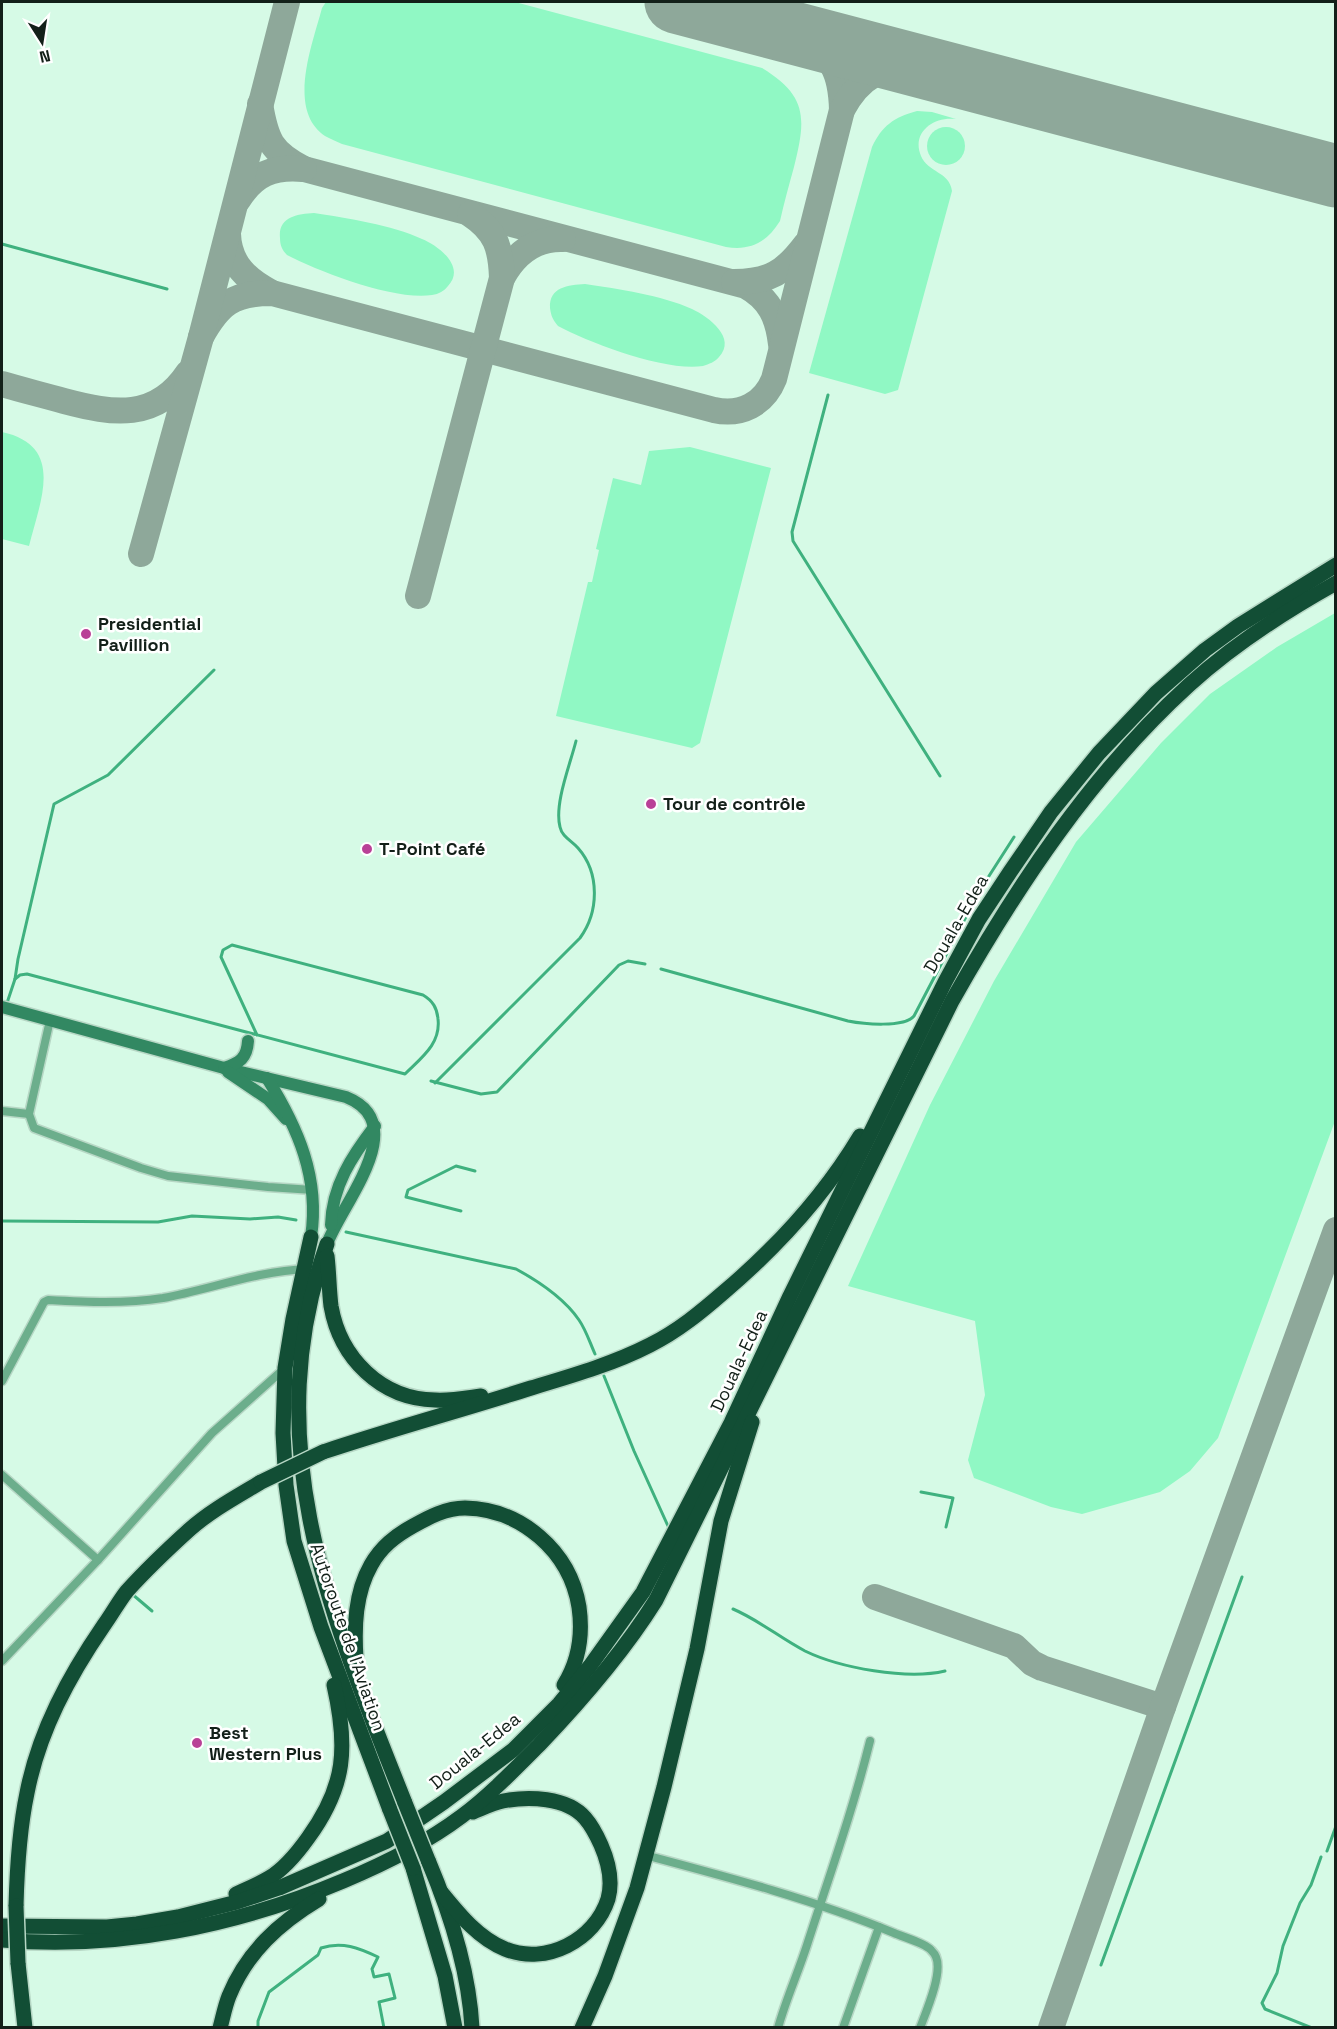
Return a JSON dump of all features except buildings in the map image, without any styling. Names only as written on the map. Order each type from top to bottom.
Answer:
[{"type":"highway","name":"Douala-Edea","points":[[2,1926],[107,1927],[178,1917],[237,1902],[279,1888],[387,1841],[513,1750],[559,1704],[590,1666],[643,1592],[731,1423],[790,1296],[914,1042],[979,919],[1051,812],[1099,753],[1156,693],[1205,650],[1282,597],[1335,565]]},
{"type":"highway","name":"Douala-Edea","points":[[2,1940],[43,1943],[150,1936],[217,1923],[298,1900],[365,1873],[412,1848],[462,1816],[513,1771],[564,1718],[613,1661],[640,1625],[669,1577],[952,1001],[992,931],[1063,825],[1112,764],[1190,684],[1246,640],[1335,583]]},
{"type":"highway","points":[[25,2028],[18,1963],[16,1906],[18,1843],[27,1790],[45,1732],[63,1690],[84,1654],[126,1592],[190,1529],[222,1506],[261,1482],[323,1452],[603,1365],[651,1345],[675,1331],[751,1270],[820,1195],[844,1162],[914,1042]]},
{"type":"highway","name":"Autoroute de l'Aviation","points":[[311,1237],[312,1269],[298,1403],[299,1450],[316,1554],[357,1682],[441,1892],[463,1967],[472,2028]]},
{"type":"highway","points":[[329,1238],[332,1308],[347,1350],[361,1369],[382,1386],[406,1396],[435,1400],[515,1393]]},
{"type":"highway","name":"Autoroute de l'Aviation","points":[[329,1238],[312,1269],[285,1368],[283,1433],[286,1485],[294,1541],[321,1627],[413,1868],[445,1976],[455,2028]]},
{"type":"highway","points":[[582,2028],[605,1976],[637,1888],[697,1649],[721,1521],[766,1379]]},
{"type":"highway","points":[[357,1682],[354,1631],[356,1608],[370,1566],[385,1544],[433,1515],[464,1508],[496,1513],[521,1524],[546,1541],[562,1562],[576,1591],[581,1618],[580,1641],[573,1670],[554,1702],[513,1750]]},
{"type":"highway","points":[[58,1928],[146,1918],[191,1909],[232,1896],[271,1877],[301,1848],[321,1820],[335,1793],[341,1766],[341,1715],[321,1627]]},
{"type":"highway","points":[[441,1892],[477,1932],[505,1949],[528,1953],[561,1950],[583,1936],[599,1919],[608,1897],[610,1876],[596,1833],[584,1816],[568,1807],[553,1801],[529,1798],[503,1801],[462,1816]]},
{"type":"highway","points":[[220,2028],[228,1997],[260,1944],[291,1917],[365,1873]]},
{"type":"street","points":[[2,1007],[356,1101],[368,1112],[375,1126],[356,1151],[342,1176],[333,1205],[329,1238]]},
{"type":"street","points":[[50,1020],[29,1114],[34,1128],[168,1176],[313,1190]]},
{"type":"street","points":[[219,1066],[232,1065],[243,1057],[247,1053],[248,1041]]},
{"type":"street","points":[[219,1066],[268,1099],[298,1133]]},
{"type":"street","name":"Autoroute de l'Aviation","points":[[267,1078],[298,1133],[310,1169],[314,1219],[311,1237]]},
{"type":"street","points":[[2,1111],[29,1114]]},
{"type":"street","points":[[2,1381],[44,1302],[48,1300],[129,1301],[162,1298],[232,1281],[312,1269]]},
{"type":"street","points":[[2,1661],[98,1560],[212,1433],[285,1368]]},
{"type":"street","points":[[2,1475],[98,1560]]},
{"type":"street","points":[[778,2028],[850,1814],[870,1741]]},
{"type":"street","points":[[645,1855],[714,1874],[879,1927],[930,1949],[938,1966],[920,2028]]},
{"type":"street","points":[[843,2028],[879,1927]]},
{"type":"green space","points":[[326,2],[515,2],[762,68],[788,89],[796,99],[800,110],[801,135],[780,221],[764,240],[758,243],[743,248],[726,247],[342,144],[329,138],[313,124],[307,110],[305,93],[309,57],[322,8]]},
{"type":"green space","points":[[917,111],[932,112],[956,119],[933,123],[922,133],[919,140],[924,162],[947,179],[952,191],[898,390],[885,394],[809,373],[872,147],[880,133],[890,123]]},
{"type":"green space","points":[[946,127],[960,132],[965,146],[960,160],[946,165],[932,160],[927,146],[932,132]]},
{"type":"green space","points":[[314,213],[383,226],[422,239],[436,247],[448,258],[454,272],[453,279],[445,289],[435,295],[398,294],[338,277],[287,255],[280,243],[282,225],[295,216]]},
{"type":"green space","points":[[585,284],[653,296],[692,309],[706,317],[719,329],[725,343],[724,350],[716,360],[703,366],[669,365],[608,348],[558,326],[550,311],[551,301],[556,291],[566,286]]},
{"type":"green space","points":[[2,432],[22,439],[35,449],[42,462],[44,477],[42,494],[29,546],[2,539]]},
{"type":"green space","points":[[690,447],[771,468],[700,743],[692,748],[556,716],[588,582],[592,582],[599,550],[596,549],[613,478],[641,485],[649,451]]},
{"type":"green space","points":[[1335,613],[1335,1121],[1218,1438],[1190,1471],[1160,1492],[1082,1514],[1051,1507],[974,1478],[968,1460],[985,1395],[975,1321],[848,1286],[930,1105],[994,981],[1076,842],[1161,743],[1210,694],[1277,647]]},
{"type":"waterway","points":[[2,244],[167,289]]},
{"type":"waterway","points":[[828,395],[792,532],[793,541],[940,776]]},
{"type":"waterway","points":[[6,1006],[15,979],[54,804],[108,775],[214,670]]},
{"type":"waterway","points":[[435,1083],[580,938],[591,916],[594,893],[590,869],[578,848],[561,830],[559,818],[561,796],[576,741]]},
{"type":"waterway","points":[[661,969],[848,1021],[893,1024],[909,1020],[914,1016],[980,890],[1014,837]]},
{"type":"waterway","points":[[15,979],[27,974],[405,1074],[429,1050],[436,1036],[438,1019],[434,1005],[423,995],[232,945],[223,950],[221,957],[257,1035]]},
{"type":"waterway","points":[[431,1081],[481,1094],[497,1092],[619,965],[628,961],[645,964]]},
{"type":"waterway","points":[[461,1211],[406,1197],[408,1190],[456,1166],[475,1171]]},
{"type":"waterway","points":[[2,1221],[158,1222],[192,1216],[250,1219],[278,1217],[296,1220]]},
{"type":"waterway","points":[[346,1232],[516,1269],[542,1285],[566,1304],[586,1332],[595,1354]]},
{"type":"waterway","points":[[604,1376],[634,1451],[668,1526]]},
{"type":"waterway","points":[[921,1492],[953,1498],[946,1527]]},
{"type":"waterway","points":[[1101,1965],[1242,1577]]},
{"type":"waterway","points":[[132,1594],[152,1611]]},
{"type":"waterway","points":[[733,1609],[805,1651],[836,1663],[893,1673],[945,1671]]},
{"type":"waterway","points":[[1327,1851],[1336,1826]]},
{"type":"waterway","points":[[1312,2028],[1265,2009],[1262,2003],[1277,1973],[1283,1946],[1321,1857]]},
{"type":"waterway","points":[[258,2028],[258,2021],[269,1992],[318,1955],[321,1948],[336,1945],[357,1948],[378,1957],[372,1969],[374,1977],[389,1974],[395,1998],[379,2002],[384,2028]]},
{"type":"taxiway","points":[[141,554],[201,337],[287,2]]},
{"type":"taxiway","points":[[799,34],[819,49],[832,65],[839,84],[842,110]]},
{"type":"taxiway","points":[[201,337],[214,316],[237,298],[272,293],[714,410],[733,411],[750,406],[764,395],[774,379],[842,110],[856,89],[874,75],[894,68],[920,66]]},
{"type":"taxiway","points":[[260,104],[265,127],[272,144],[284,157],[304,169],[746,286],[767,303],[778,326],[781,344]]},
{"type":"taxiway","points":[[238,200],[251,184],[265,174],[283,169],[304,169]]},
{"type":"taxiway","points":[[418,596],[502,278],[495,241],[486,227],[470,214]]},
{"type":"taxiway","points":[[228,234],[232,254],[241,270],[255,283],[272,293]]},
{"type":"taxiway","points":[[502,278],[513,262],[527,249],[543,241],[563,239]]},
{"type":"taxiway","points":[[734,282],[747,282],[776,274],[791,262],[806,244]]},
{"type":"taxiway","points":[[2,384],[82,405],[116,411],[148,406],[162,399],[175,389],[188,373]]},
{"type":"taxiway","points":[[1051,2028],[1163,1707],[1336,1230]]},
{"type":"taxiway","points":[[875,1597],[1014,1646],[1032,1663],[1042,1668],[1163,1707]]},
{"type":"runway","points":[[676,2],[1336,176]]},
{"type":"place","name":"Presidential Pavillion","points":[[86,634]]},
{"type":"place","name":"Tour de contrôle","points":[[651,804]]},
{"type":"place","name":"T-Point Café","points":[[367,849]]},
{"type":"place","name":"Best Western Plus","points":[[197,1743]]}]
